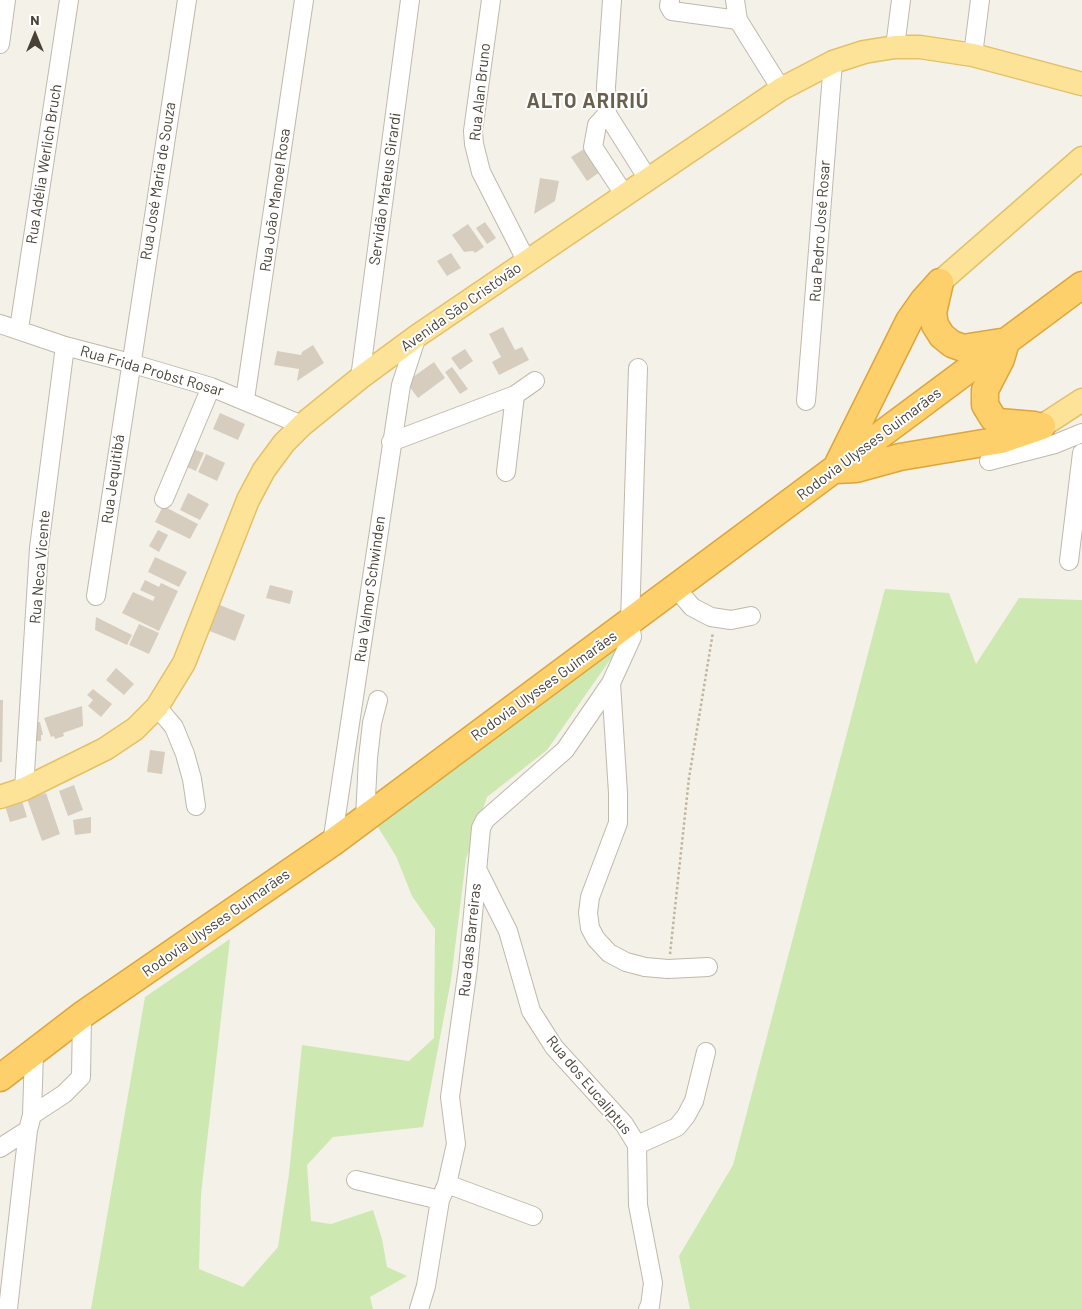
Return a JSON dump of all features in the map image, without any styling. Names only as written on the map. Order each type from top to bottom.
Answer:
[{"type":"highway","points":[[940,282],[933,313],[935,325],[942,336],[952,344],[963,348],[1007,341],[1001,359],[985,390],[985,405],[988,412],[999,422],[1042,426]]},
{"type":"highway","points":[[940,282],[909,321],[836,470],[856,469],[900,457],[1001,440],[1042,426]]},
{"type":"highway","name":"Rodovia Ulysses Guimarães","points":[[0,1078],[82,1015],[332,843],[836,470],[1082,285]]},
{"type":"main road","name":"Avenida São Cristóvão","points":[[0,797],[24,789],[105,749],[135,729],[157,707],[184,663],[248,500],[264,470],[284,443],[302,424],[417,336],[780,89],[833,62],[864,52],[895,47],[920,47],[973,55],[1082,84]]},
{"type":"main road","points":[[940,282],[1082,158]]},
{"type":"main road","points":[[1042,426],[1082,400]]},
{"type":"street","points":[[0,44],[6,0]]},
{"type":"street","name":"Rua Adélia Werlich Bruch","points":[[19,329],[69,0]]},
{"type":"street","name":"Rua José Maria de Souza","points":[[130,363],[187,0]]},
{"type":"street","name":"Rua João Manoel Rosa","points":[[245,399],[304,0]]},
{"type":"street","name":"Servidão Mateus Girardi","points":[[360,378],[410,0]]},
{"type":"street","name":"Rua Alan Bruno","points":[[491,0],[473,131],[474,144],[481,172],[526,262]]},
{"type":"street","points":[[612,0],[606,87],[607,114],[648,179]]},
{"type":"street","points":[[670,0],[669,6],[672,11],[738,20]]},
{"type":"street","points":[[735,0],[738,20],[780,89]]},
{"type":"street","points":[[895,47],[901,0]]},
{"type":"street","points":[[973,55],[980,0]]},
{"type":"street","name":"Rua Pedro José Rosar","points":[[806,401],[833,62]]},
{"type":"street","points":[[607,114],[597,125],[592,147],[624,194]]},
{"type":"street","name":"Rua Frida Probst Rosar","points":[[0,324],[65,346],[211,387],[245,399],[302,424]]},
{"type":"street","name":"Rua Valmor Schwinden","points":[[332,843],[391,442],[401,385],[417,336]]},
{"type":"street","name":"Rua Neca Vicente","points":[[24,789],[39,548],[65,346]]},
{"type":"street","name":"Rua Jequitibá","points":[[96,596],[130,363]]},
{"type":"street","name":"Rua das Barreiras","points":[[419,1309],[426,1286],[444,1192],[456,1144],[450,1097],[468,968],[478,872],[479,836],[485,820],[566,750],[611,683],[632,637],[630,622],[638,368]]},
{"type":"street","points":[[391,442],[515,395],[535,381]]},
{"type":"street","points":[[164,499],[211,387]]},
{"type":"street","points":[[506,472],[515,395]]},
{"type":"street","points":[[989,461],[1055,444],[1082,433]]},
{"type":"street","points":[[1069,561],[1082,453]]},
{"type":"street","points":[[676,588],[692,608],[716,618],[731,620],[751,616]]},
{"type":"street","points":[[611,683],[618,823],[590,897],[588,913],[590,928],[596,939],[609,953],[626,962],[645,967],[668,969],[708,967]]},
{"type":"street","points":[[365,818],[368,758],[372,723],[378,700]]},
{"type":"street","points":[[157,707],[174,727],[185,754],[192,779],[196,806]]},
{"type":"street","name":"Rua dos Eucaliptus","points":[[478,872],[508,931],[531,1011],[554,1047],[624,1124],[637,1145],[638,1205],[653,1282],[648,1309]]},
{"type":"street","points":[[0,1148],[64,1094],[81,1077],[82,1015]]},
{"type":"street","points":[[8,1309],[30,1122],[34,1052]]},
{"type":"street","points":[[637,1145],[677,1127],[686,1116],[694,1100],[706,1052]]},
{"type":"street","points":[[356,1180],[444,1192],[533,1216]]},
{"type":"path","points":[[668,969],[673,942],[689,778],[716,618]]},
{"type":"green space","points":[[885,589],[949,593],[976,664],[1019,598],[1082,600],[1082,1309],[690,1309],[679,1256],[733,1165]]},
{"type":"green space","points":[[619,647],[547,750],[487,797],[466,859],[451,980],[423,1127],[333,1137],[307,1165],[311,1221],[331,1224],[373,1210],[382,1239],[387,1267],[407,1276],[370,1297],[373,1309],[91,1309],[145,997],[230,939],[201,1194],[199,1269],[243,1287],[278,1247],[289,1174],[302,1045],[409,1061],[434,1038],[435,929],[412,896],[396,856],[376,824]]},
{"type":"building","points":[[584,149],[600,172],[587,181],[571,157]]},
{"type":"building","points":[[540,178],[559,181],[555,201],[534,214]]},
{"type":"building","points":[[485,222],[496,238],[487,244],[476,228]]},
{"type":"building","points":[[468,224],[484,247],[475,253],[473,251],[464,252],[452,235]]},
{"type":"building","points":[[451,253],[461,268],[447,276],[437,261]]},
{"type":"building","points":[[503,327],[515,350],[522,347],[529,360],[499,375],[492,362],[501,357],[489,334]]},
{"type":"building","points":[[313,345],[324,363],[297,381],[299,369],[274,365],[277,351],[301,355],[302,352]]},
{"type":"building","points":[[465,349],[473,361],[460,370],[451,358]]},
{"type":"building","points":[[434,362],[445,378],[418,398],[406,382]]},
{"type":"building","points":[[452,367],[468,389],[460,394],[445,372]]},
{"type":"building","points":[[220,413],[245,424],[238,440],[213,429]]},
{"type":"building","points":[[190,448],[204,453],[196,471],[182,465]]},
{"type":"building","points":[[206,454],[225,463],[217,481],[198,472]]},
{"type":"building","points":[[188,493],[209,504],[200,520],[180,510]]},
{"type":"building","points":[[163,506],[198,524],[190,539],[155,522]]},
{"type":"building","points":[[158,530],[168,535],[159,552],[149,546]]},
{"type":"building","points":[[155,557],[187,572],[179,587],[148,572]]},
{"type":"building","points":[[145,580],[159,587],[161,583],[178,591],[159,631],[122,613],[133,592],[153,601],[155,597],[140,590]]},
{"type":"building","points":[[270,585],[293,591],[290,604],[266,598]]},
{"type":"building","points":[[212,602],[245,615],[235,641],[202,628]]},
{"type":"building","points":[[96,617],[132,635],[127,645],[95,630]]},
{"type":"building","points":[[139,624],[159,633],[149,654],[129,645]]},
{"type":"building","points":[[116,668],[134,684],[124,695],[106,680]]},
{"type":"building","points":[[93,689],[112,704],[101,717],[88,706],[93,700],[87,695]]},
{"type":"building","points":[[0,700],[3,700],[2,762],[0,762]]},
{"type":"building","points":[[82,706],[83,726],[63,733],[64,736],[55,739],[54,736],[51,737],[44,718]]},
{"type":"building","points":[[40,722],[43,735],[41,735],[41,741],[31,741],[30,723]]},
{"type":"building","points":[[150,750],[165,752],[162,774],[147,772]]},
{"type":"building","points":[[74,785],[83,810],[68,816],[59,791]]},
{"type":"building","points":[[46,793],[60,834],[42,841],[27,799]]},
{"type":"building","points":[[22,801],[27,817],[10,822],[5,806]]},
{"type":"building","points":[[91,817],[91,833],[75,835],[73,820]]},
{"type":"district","name":"ALTO ARIRIÚ","points":[[588,101]]}]
